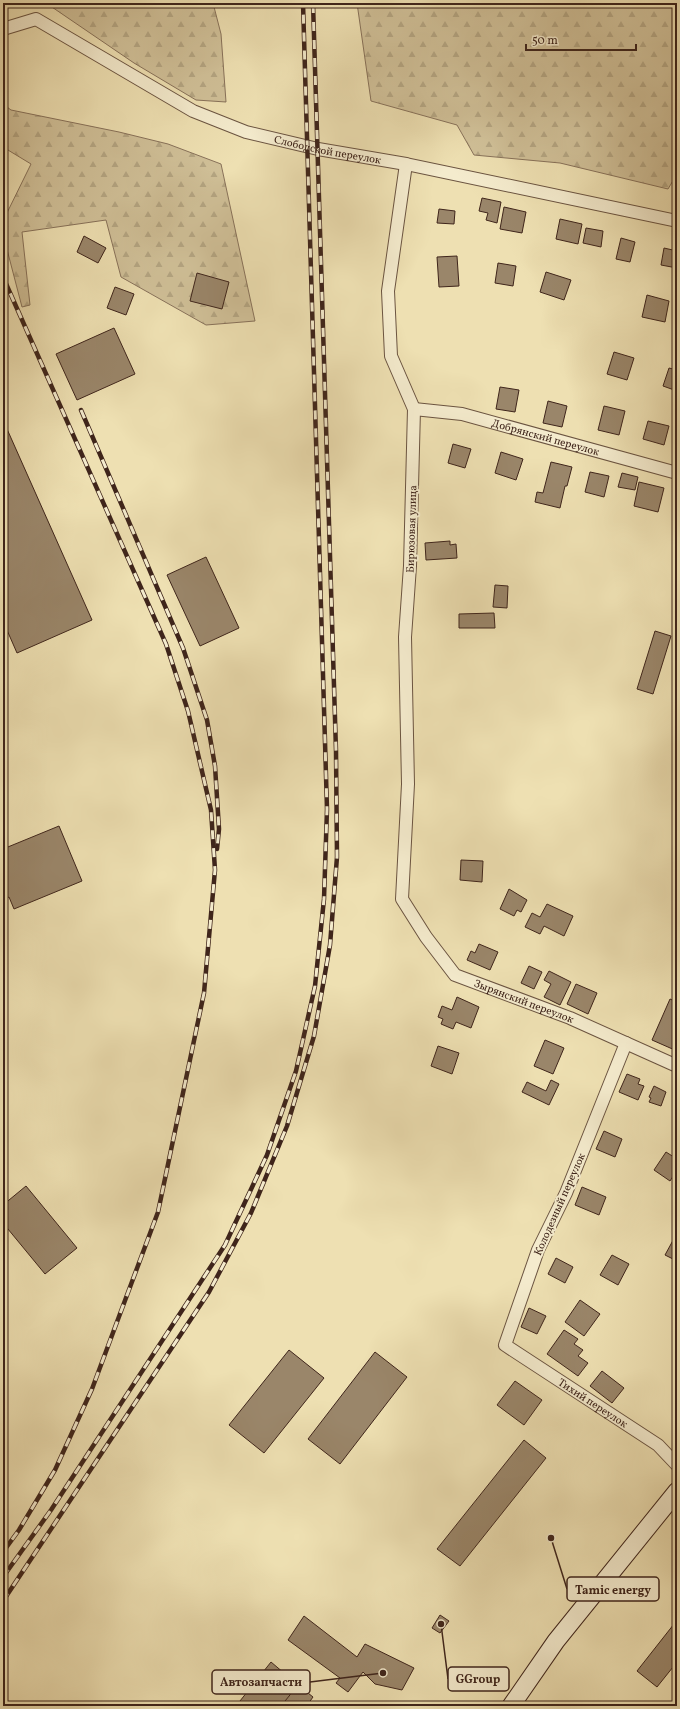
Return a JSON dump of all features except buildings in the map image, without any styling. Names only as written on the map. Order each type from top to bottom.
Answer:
[{"type":"main road","points":[[511,1706],[556,1641],[677,1491]]},
{"type":"street","name":"Слободской переулок","points":[[3,29],[36,19],[193,111],[246,132],[318,149],[406,164],[677,220]]},
{"type":"street","name":"Бирюзовая улица","points":[[402,899],[408,784],[405,637],[410,566],[414,409],[391,356],[388,291],[406,164]]},
{"type":"street","name":"Добрянский переулок","points":[[414,409],[462,414],[677,473]]},
{"type":"street","name":"Зырянский переулок","points":[[402,899],[426,938],[455,975],[570,1018],[677,1066]]},
{"type":"street","name":"Колодезный переулок","points":[[505,1345],[538,1250],[566,1193],[626,1043]]},
{"type":"street","name":"Тихий переулок","points":[[505,1345],[658,1445],[677,1465]]},
{"type":"green space","points":[[46,3],[213,3],[221,34],[226,102],[196,100],[134,63]]},
{"type":"green space","points":[[357,3],[677,3],[677,174],[668,189],[560,163],[474,155],[457,125],[371,101]]},
{"type":"green space","points":[[3,104],[11,110],[119,132],[168,144],[221,164],[255,321],[206,325],[121,277],[106,220],[22,232],[30,305],[22,307],[3,234],[3,221],[31,164],[3,147]]},
{"type":"railway","points":[[3,1577],[51,1510],[225,1245],[267,1155],[296,1071],[315,986],[324,899],[327,809],[303,3]]},
{"type":"railway","points":[[3,1601],[209,1292],[251,1213],[287,1126],[314,1036],[330,945],[337,857],[336,751],[313,3]]},
{"type":"railway","points":[[3,277],[166,644],[188,711],[211,810],[215,870],[204,993],[158,1212],[92,1389],[55,1470],[19,1530],[3,1552]]},
{"type":"railway","points":[[81,410],[183,648],[207,720],[215,766],[219,829],[217,849]]},
{"type":"place","name":"Tamic energy","points":[[551,1538]]},
{"type":"place","name":"GGroup","points":[[441,1624]]},
{"type":"place","name":"Автозапчасти","points":[[383,1673]]}]
